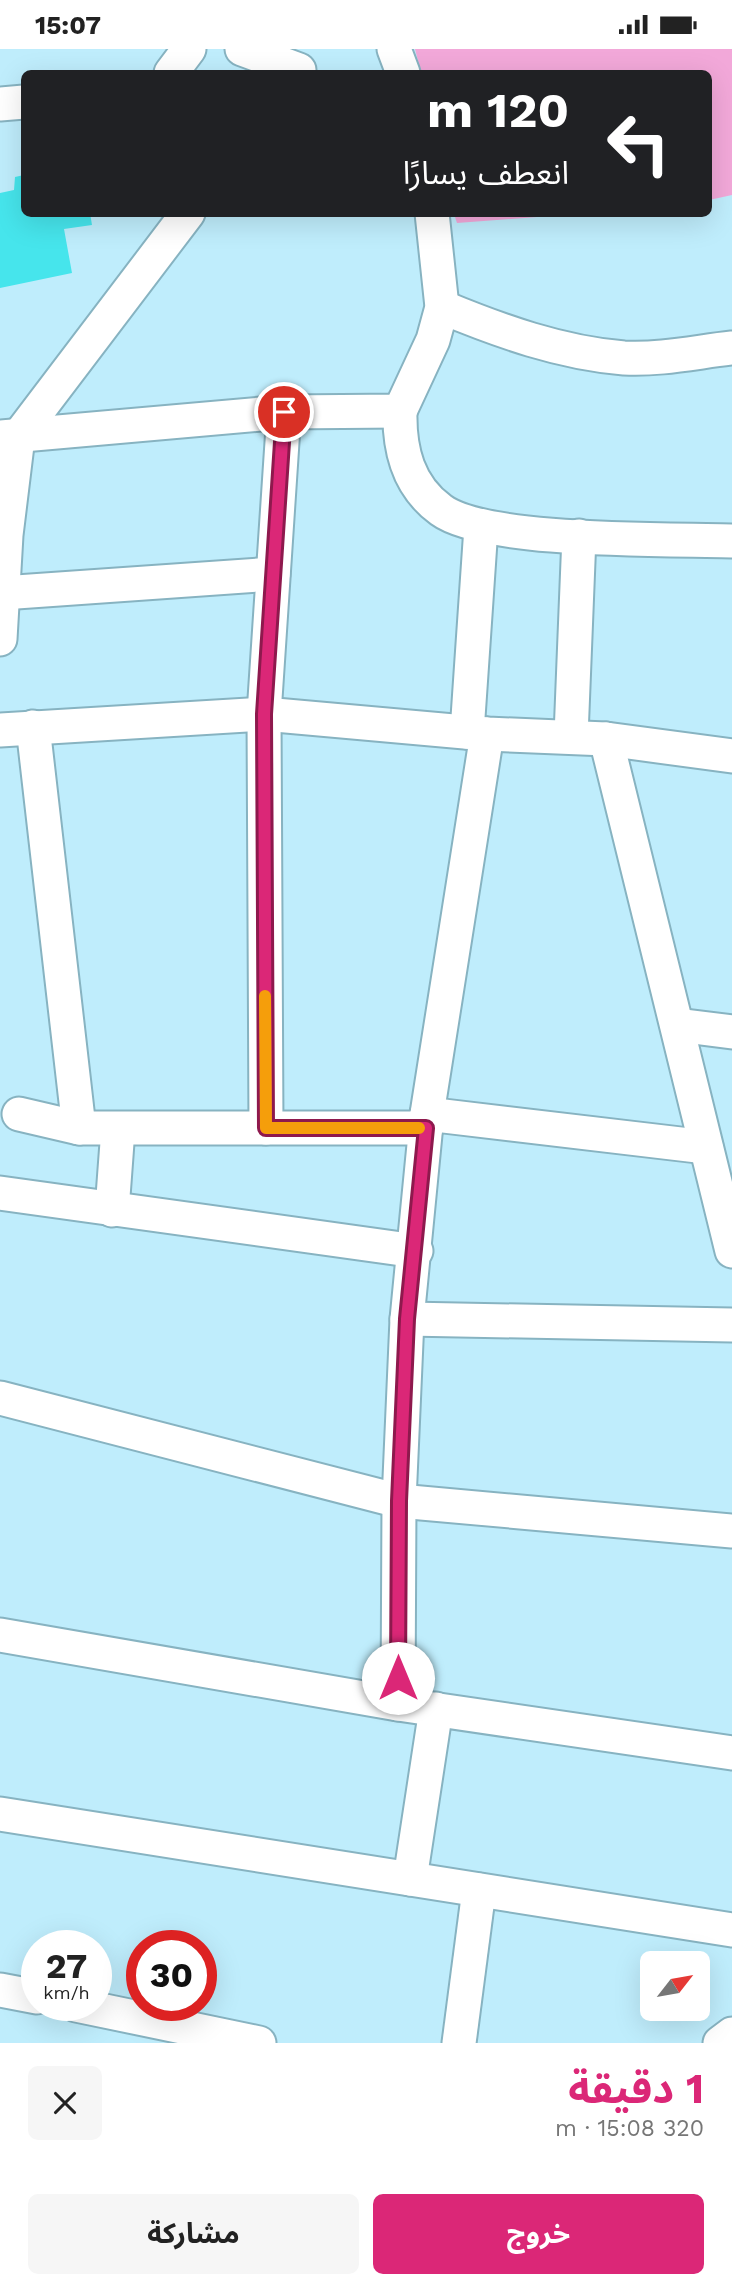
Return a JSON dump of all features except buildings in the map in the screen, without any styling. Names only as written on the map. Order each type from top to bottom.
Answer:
[{"type":"street","points":[[173,70],[189,49]]},
{"type":"street","points":[[242,49],[304,64]]},
{"type":"street","points":[[394,49],[402,70]]},
{"type":"street","points":[[0,104],[21,102]]},
{"type":"street","points":[[0,639],[9,437],[185,217]]},
{"type":"street","points":[[432,217],[442,307],[433,340],[400,411],[399,439],[404,460],[426,498],[443,511],[481,527],[579,536],[732,541]]},
{"type":"street","points":[[442,307],[492,328],[595,355],[659,358],[732,348]]},
{"type":"street","points":[[9,437],[284,412],[400,411]]},
{"type":"street","points":[[266,1128],[264,714],[284,412]]},
{"type":"street","points":[[398,1704],[399,1501],[407,1319],[416,1251],[427,1121],[477,733],[481,527]]},
{"type":"street","points":[[571,736],[579,536]]},
{"type":"street","points":[[2,593],[274,574]]},
{"type":"street","points":[[0,750],[34,737],[264,714],[477,733],[606,739],[732,756]]},
{"type":"street","points":[[0,730],[34,737]]},
{"type":"street","points":[[34,737],[77,1115]]},
{"type":"street","points":[[606,739],[732,1251]]},
{"type":"street","points":[[677,1025],[732,1032]]},
{"type":"street","points":[[10,1117],[77,1115],[118,1129],[266,1128],[427,1121],[706,1147]]},
{"type":"street","points":[[112,1210],[118,1129]]},
{"type":"street","points":[[0,1193],[416,1251]]},
{"type":"street","points":[[407,1319],[732,1325]]},
{"type":"street","points":[[0,1398],[399,1501],[732,1531]]},
{"type":"street","points":[[0,1635],[398,1704],[732,1753]]},
{"type":"street","points":[[410,1879],[436,1709]]},
{"type":"street","points":[[0,1814],[732,1930]]},
{"type":"street","points":[[459,2043],[478,1890]]},
{"type":"street","points":[[0,1990],[21,1994]]},
{"type":"street","points":[[112,2014],[217,2039],[259,2043]]},
{"type":"street","points":[[720,2043],[732,2034]]},
{"type":"shaded area","points":[[415,49],[732,49],[732,195],[712,199],[712,70],[420,70]]},
{"type":"shaded area","points":[[455,217],[536,217],[457,223]]},
{"type":"slow traffic","points":[[265,996],[266,1128],[419,1128]]},
{"type":"route","points":[[284,412],[264,714],[266,1128],[426,1128],[416,1251],[407,1319],[399,1501],[398,1678]]}]
